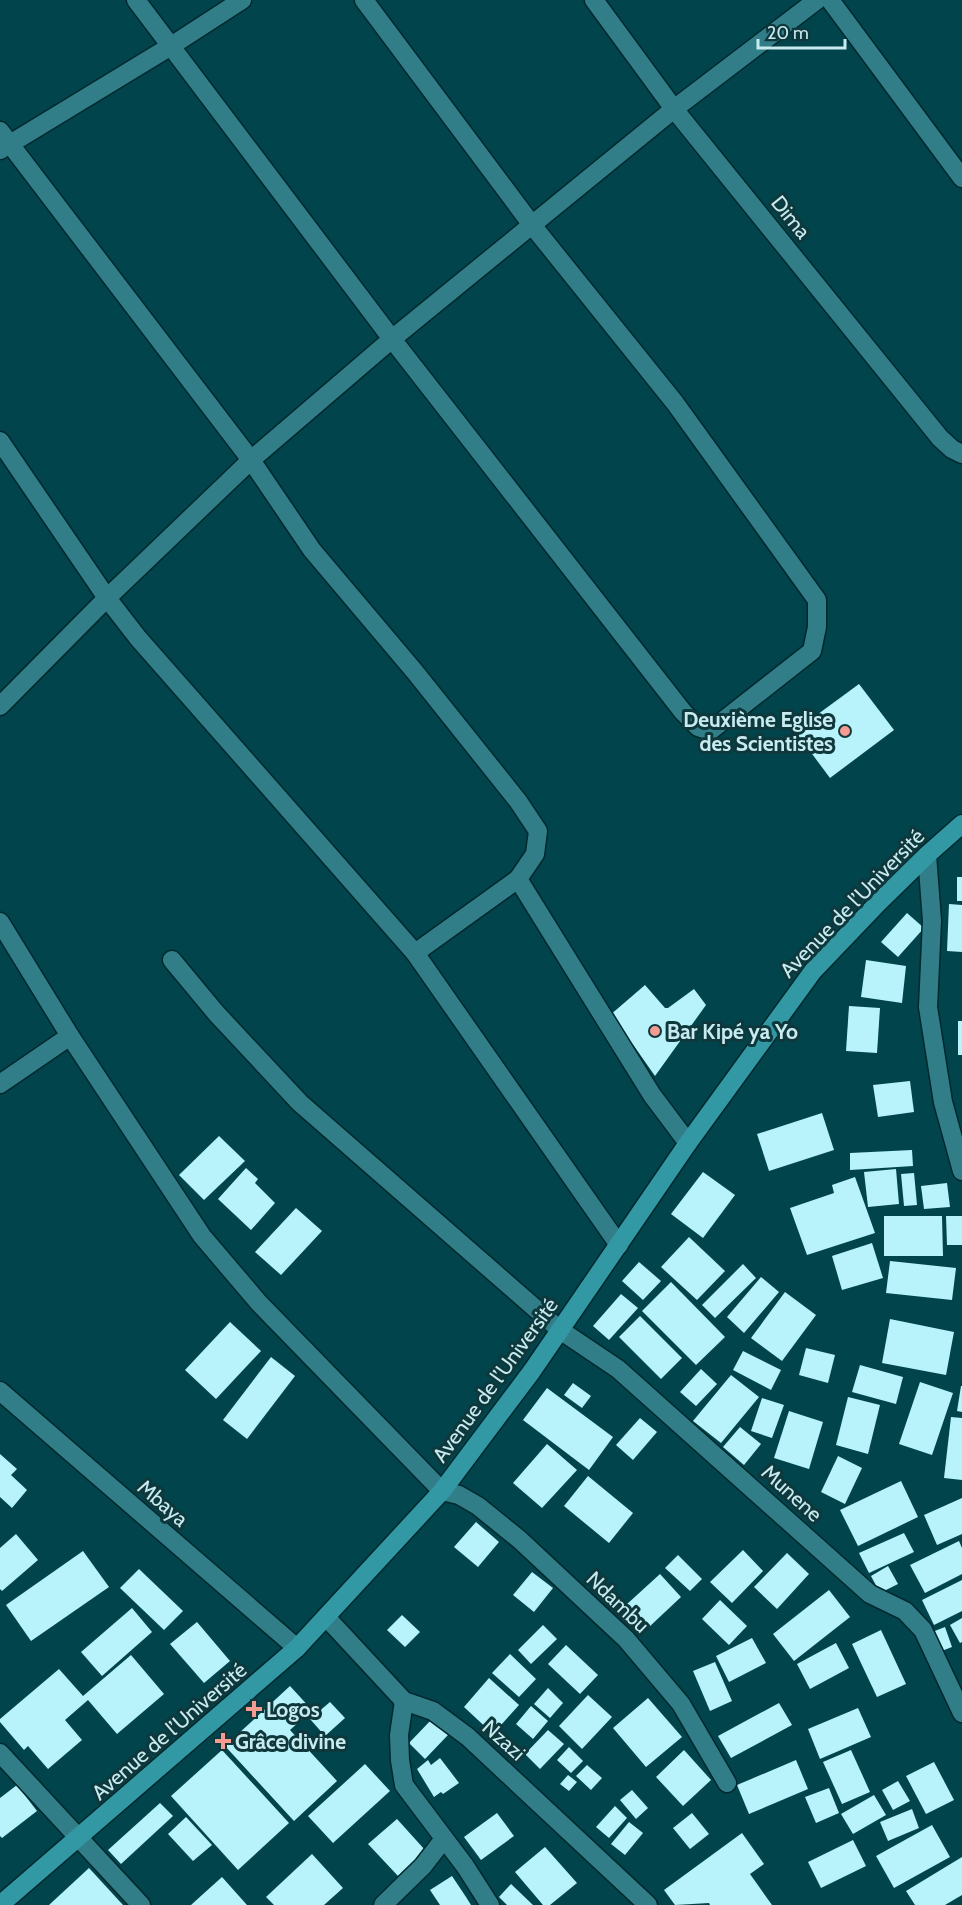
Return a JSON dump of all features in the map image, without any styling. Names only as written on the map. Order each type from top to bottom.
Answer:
[{"type":"main road","name":"Avenue de l’Université","points":[[0,1905],[297,1648],[442,1491],[532,1371],[688,1143],[813,971],[878,903],[962,824]]},
{"type":"street","points":[[136,0],[392,339],[676,703],[698,727],[710,731],[812,651],[817,627],[817,600],[675,403],[532,225],[364,0]]},
{"type":"street","points":[[242,0],[171,46],[3,142],[251,459],[312,549],[415,672],[518,801],[538,831],[535,854],[518,879],[415,953]]},
{"type":"street","name":"Dima","points":[[594,0],[674,109],[940,438],[952,449],[962,454]]},
{"type":"street","points":[[2,700],[251,459],[392,339],[674,109],[818,0]]},
{"type":"street","points":[[830,0],[962,178]]},
{"type":"street","points":[[0,441],[107,598],[138,638],[415,953],[619,1245]]},
{"type":"street","points":[[927,855],[932,921],[928,1007],[943,1102],[962,1171]]},
{"type":"street","points":[[518,879],[652,1095],[688,1143]]},
{"type":"street","points":[[0,922],[70,1036],[202,1236],[259,1303],[442,1491]]},
{"type":"street","name":"Munene","points":[[172,960],[216,1013],[300,1103],[560,1330],[618,1369],[870,1594],[905,1611],[923,1630],[962,1713]]},
{"type":"street","points":[[0,1084],[70,1036]]},
{"type":"street","name":"Mbaya","points":[[0,1391],[297,1648]]},
{"type":"street","name":"Ndambu","points":[[442,1491],[459,1495],[478,1506],[520,1540],[626,1639],[681,1704],[727,1783]]},
{"type":"street","name":"Nzazi","points":[[326,1617],[404,1701],[433,1711],[468,1737],[648,1905]]},
{"type":"street","points":[[404,1701],[399,1735],[404,1785],[443,1840],[465,1866],[490,1905]]},
{"type":"street","points":[[0,1753],[141,1905]]},
{"type":"street","points":[[383,1905],[423,1866],[443,1840]]},
{"type":"building","name":"Deuxième Eglise des Scientistes","points":[[859,684],[894,730],[830,778],[795,731]]},
{"type":"building","points":[[957,877],[962,877],[962,901],[957,901]]},
{"type":"building","points":[[949,904],[962,905],[962,952],[947,951]]},
{"type":"building","points":[[907,913],[924,928],[898,957],[881,942]]},
{"type":"building","points":[[866,960],[906,966],[902,1003],[861,997]]},
{"type":"building","name":"Bar Kipé ya Yo","points":[[645,985],[665,1008],[694,989],[706,1005],[655,1076],[609,1016]]},
{"type":"building","points":[[849,1006],[880,1008],[877,1053],[846,1051]]},
{"type":"building","points":[[958,1021],[962,1021],[962,1055],[958,1055]]},
{"type":"building","points":[[910,1081],[914,1112],[878,1117],[873,1085]]},
{"type":"building","points":[[822,1113],[834,1150],[769,1171],[757,1134]]},
{"type":"building","points":[[219,1136],[245,1161],[204,1200],[179,1175]]},
{"type":"building","points":[[912,1150],[913,1166],[850,1170],[850,1153]]},
{"type":"building","points":[[246,1168],[258,1179],[255,1183],[275,1203],[251,1230],[218,1199]]},
{"type":"building","points":[[896,1169],[899,1204],[868,1207],[864,1172]]},
{"type":"building","points":[[703,1172],[735,1195],[703,1238],[671,1214]]},
{"type":"building","points":[[914,1173],[917,1205],[904,1206],[901,1174]]},
{"type":"building","points":[[855,1177],[875,1233],[807,1255],[790,1208],[834,1193],[832,1185]]},
{"type":"building","points":[[947,1183],[950,1207],[924,1209],[921,1186]]},
{"type":"building","points":[[296,1208],[322,1231],[281,1275],[255,1252]]},
{"type":"building","points":[[884,1216],[942,1216],[943,1256],[884,1256]]},
{"type":"building","points":[[946,1216],[962,1216],[962,1245],[947,1245]]},
{"type":"building","points":[[689,1237],[725,1271],[697,1300],[661,1267]]},
{"type":"building","points":[[872,1243],[883,1278],[842,1290],[832,1256]]},
{"type":"building","points":[[890,1261],[956,1268],[952,1300],[886,1293]]},
{"type":"building","points":[[639,1262],[661,1281],[643,1300],[622,1281]]},
{"type":"building","points":[[743,1264],[756,1278],[715,1318],[702,1305]]},
{"type":"building","points":[[761,1277],[779,1292],[744,1333],[727,1317]]},
{"type":"building","points":[[671,1282],[725,1337],[696,1365],[642,1311]]},
{"type":"building","points":[[785,1292],[816,1315],[782,1361],[751,1338]]},
{"type":"building","points":[[621,1294],[638,1308],[609,1340],[593,1326]]},
{"type":"building","points":[[640,1316],[682,1358],[661,1379],[619,1337]]},
{"type":"building","points":[[890,1319],[954,1332],[946,1375],[882,1363]]},
{"type":"building","points":[[230,1322],[261,1351],[216,1399],[185,1370]]},
{"type":"building","points":[[806,1348],[835,1355],[828,1383],[799,1375]]},
{"type":"building","points":[[743,1351],[781,1370],[771,1390],[733,1370]]},
{"type":"building","points":[[271,1357],[295,1376],[247,1439],[223,1420]]},
{"type":"building","points":[[860,1365],[903,1377],[896,1404],[852,1392]]},
{"type":"building","points":[[701,1369],[717,1384],[696,1406],[680,1392]]},
{"type":"building","points":[[731,1375],[759,1397],[721,1443],[693,1421]]},
{"type":"building","points":[[920,1382],[953,1393],[932,1455],[899,1444]]},
{"type":"building","points":[[573,1383],[591,1396],[582,1408],[564,1395]]},
{"type":"building","points":[[962,1386],[962,1412],[957,1411]]},
{"type":"building","points":[[547,1388],[613,1437],[589,1470],[523,1420]]},
{"type":"building","points":[[848,1397],[880,1405],[868,1454],[836,1445]]},
{"type":"building","points":[[762,1398],[784,1405],[772,1438],[751,1431]]},
{"type":"building","points":[[789,1411],[823,1422],[809,1469],[774,1458]]},
{"type":"building","points":[[951,1417],[962,1418],[962,1480],[944,1478]]},
{"type":"building","points":[[640,1418],[657,1432],[633,1460],[616,1445]]},
{"type":"building","points":[[740,1427],[761,1444],[744,1465],[723,1447]]},
{"type":"building","points":[[547,1444],[577,1470],[542,1508],[513,1483]]},
{"type":"building","points":[[0,1454],[17,1469],[11,1475],[27,1490],[12,1508],[0,1497]]},
{"type":"building","points":[[838,1456],[862,1468],[845,1504],[821,1492]]},
{"type":"building","points":[[588,1476],[633,1513],[609,1543],[564,1506]]},
{"type":"building","points":[[901,1481],[918,1517],[858,1546],[840,1510]]},
{"type":"building","points":[[962,1498],[962,1534],[937,1545],[924,1515]]},
{"type":"building","points":[[476,1522],[499,1542],[478,1567],[454,1547]]},
{"type":"building","points":[[904,1533],[914,1552],[869,1573],[859,1553]]},
{"type":"building","points":[[16,1534],[38,1560],[2,1591],[0,1589],[0,1548]]},
{"type":"building","points":[[959,1541],[962,1548],[962,1574],[925,1593],[910,1565]]},
{"type":"building","points":[[743,1550],[763,1571],[732,1603],[710,1582]]},
{"type":"building","points":[[83,1551],[109,1587],[31,1641],[6,1605]]},
{"type":"building","points":[[787,1553],[809,1574],[777,1609],[754,1587]]},
{"type":"building","points":[[678,1555],[702,1579],[690,1591],[665,1568]]},
{"type":"building","points":[[888,1566],[898,1584],[880,1593],[871,1576]]},
{"type":"building","points":[[139,1569],[183,1611],[164,1630],[120,1588]]},
{"type":"building","points":[[532,1572],[553,1588],[534,1612],[513,1595]]},
{"type":"building","points":[[660,1574],[681,1597],[648,1628],[626,1605]]},
{"type":"building","points":[[962,1580],[962,1611],[934,1625],[922,1600]]},
{"type":"building","points":[[829,1590],[850,1617],[794,1661],[773,1634]]},
{"type":"building","points":[[720,1600],[747,1626],[729,1645],[702,1619]]},
{"type":"building","points":[[132,1608],[152,1632],[102,1676],[81,1652]]},
{"type":"building","points":[[402,1615],[420,1632],[405,1647],[387,1630]]},
{"type":"building","points":[[962,1618],[962,1642],[960,1643],[950,1625]]},
{"type":"building","points":[[197,1622],[230,1661],[204,1683],[170,1644]]},
{"type":"building","points":[[543,1625],[557,1639],[531,1664],[518,1650]]},
{"type":"building","points":[[945,1627],[952,1647],[939,1652],[932,1632]]},
{"type":"building","points":[[881,1630],[906,1684],[877,1697],[852,1644]]},
{"type":"building","points":[[752,1638],[766,1663],[729,1682],[716,1656]]},
{"type":"building","points":[[836,1643],[849,1668],[810,1689],[797,1664]]},
{"type":"building","points":[[566,1645],[598,1675],[580,1694],[548,1664]]},
{"type":"building","points":[[510,1654],[536,1679],[519,1697],[492,1673]]},
{"type":"building","points":[[131,1655],[164,1694],[117,1734],[88,1700],[65,1720],[82,1740],[48,1769],[28,1746],[24,1750],[0,1722],[0,1719],[59,1669],[83,1696]]},
{"type":"building","points":[[715,1662],[732,1701],[710,1711],[693,1671]]},
{"type":"building","points":[[489,1678],[519,1705],[493,1734],[464,1707]]},
{"type":"building","points":[[290,1686],[312,1710],[290,1730],[337,1781],[294,1821],[225,1746]]},
{"type":"building","points":[[548,1688],[563,1703],[550,1718],[534,1704]]},
{"type":"building","points":[[588,1695],[612,1717],[582,1749],[559,1726]]},
{"type":"building","points":[[648,1698],[682,1737],[646,1767],[613,1728]]},
{"type":"building","points":[[330,1702],[345,1718],[325,1736],[310,1719]]},
{"type":"building","points":[[779,1703],[792,1725],[731,1758],[718,1736]]},
{"type":"building","points":[[531,1706],[548,1721],[533,1739],[516,1724]]},
{"type":"building","points":[[858,1708],[871,1737],[820,1759],[808,1729]]},
{"type":"building","points":[[432,1719],[448,1735],[425,1759],[409,1743]]},
{"type":"building","points":[[548,1730],[564,1744],[540,1769],[525,1754]]},
{"type":"building","points":[[569,1747],[583,1761],[571,1773],[557,1760]]},
{"type":"building","points":[[222,1750],[289,1823],[238,1870],[171,1796]]},
{"type":"building","points":[[684,1750],[711,1780],[683,1806],[656,1777]]},
{"type":"building","points":[[851,1750],[870,1792],[842,1804],[823,1762]]},
{"type":"building","points":[[440,1758],[459,1783],[434,1797],[417,1769],[428,1760],[431,1765]]},
{"type":"building","points":[[796,1760],[808,1789],[749,1814],[737,1785]]},
{"type":"building","points":[[934,1762],[954,1800],[926,1814],[906,1776]]},
{"type":"building","points":[[365,1764],[390,1791],[333,1843],[308,1816]]},
{"type":"building","points":[[587,1765],[602,1778],[591,1790],[576,1776]]},
{"type":"building","points":[[568,1775],[577,1782],[569,1791],[560,1784]]},
{"type":"building","points":[[898,1781],[910,1801],[893,1810],[882,1790]]},
{"type":"building","points":[[17,1785],[37,1811],[2,1838],[0,1836],[0,1798]]},
{"type":"building","points":[[829,1788],[839,1813],[816,1823],[805,1797]]},
{"type":"building","points":[[632,1790],[648,1808],[636,1819],[620,1800]]},
{"type":"building","points":[[874,1795],[886,1815],[853,1834],[841,1814]]},
{"type":"building","points":[[160,1803],[173,1816],[121,1864],[108,1850]]},
{"type":"building","points":[[615,1806],[627,1818],[609,1838],[596,1827]]},
{"type":"building","points":[[912,1809],[919,1828],[888,1841],[880,1822]]},
{"type":"building","points":[[497,1813],[514,1836],[481,1860],[464,1837]]},
{"type":"building","points":[[692,1813],[709,1834],[690,1849],[673,1828]]},
{"type":"building","points":[[186,1817],[212,1845],[193,1861],[168,1834]]},
{"type":"building","points":[[397,1819],[425,1850],[398,1876],[368,1844]]},
{"type":"building","points":[[629,1822],[643,1833],[625,1855],[611,1844]]},
{"type":"building","points":[[932,1825],[950,1857],[894,1888],[876,1856]]},
{"type":"building","points":[[742,1833],[764,1864],[750,1874],[772,1905],[710,1905],[709,1903],[675,1905],[664,1890]]},
{"type":"building","points":[[853,1840],[866,1866],[821,1888],[808,1862]]},
{"type":"building","points":[[545,1847],[577,1883],[550,1905],[543,1905],[515,1872]]},
{"type":"building","points":[[312,1854],[343,1888],[324,1905],[274,1905],[266,1897]]},
{"type":"building","points":[[962,1857],[962,1895],[945,1905],[915,1905],[906,1891]]},
{"type":"building","points":[[89,1868],[123,1905],[49,1905]]},
{"type":"building","points":[[452,1876],[471,1905],[440,1905],[430,1890]]},
{"type":"building","points":[[222,1877],[247,1905],[191,1905],[202,1895]]},
{"type":"building","points":[[511,1884],[533,1905],[507,1905],[499,1897]]},
{"type":"place","name":"Deuxième Eglise des Scientistes","points":[[845,731]]},
{"type":"place","name":"Bar Kipé ya Yo","points":[[655,1031]]},
{"type":"place","name":"Logos","points":[[254,1709]]},
{"type":"place","name":"Grâce divine","points":[[223,1741]]}]
